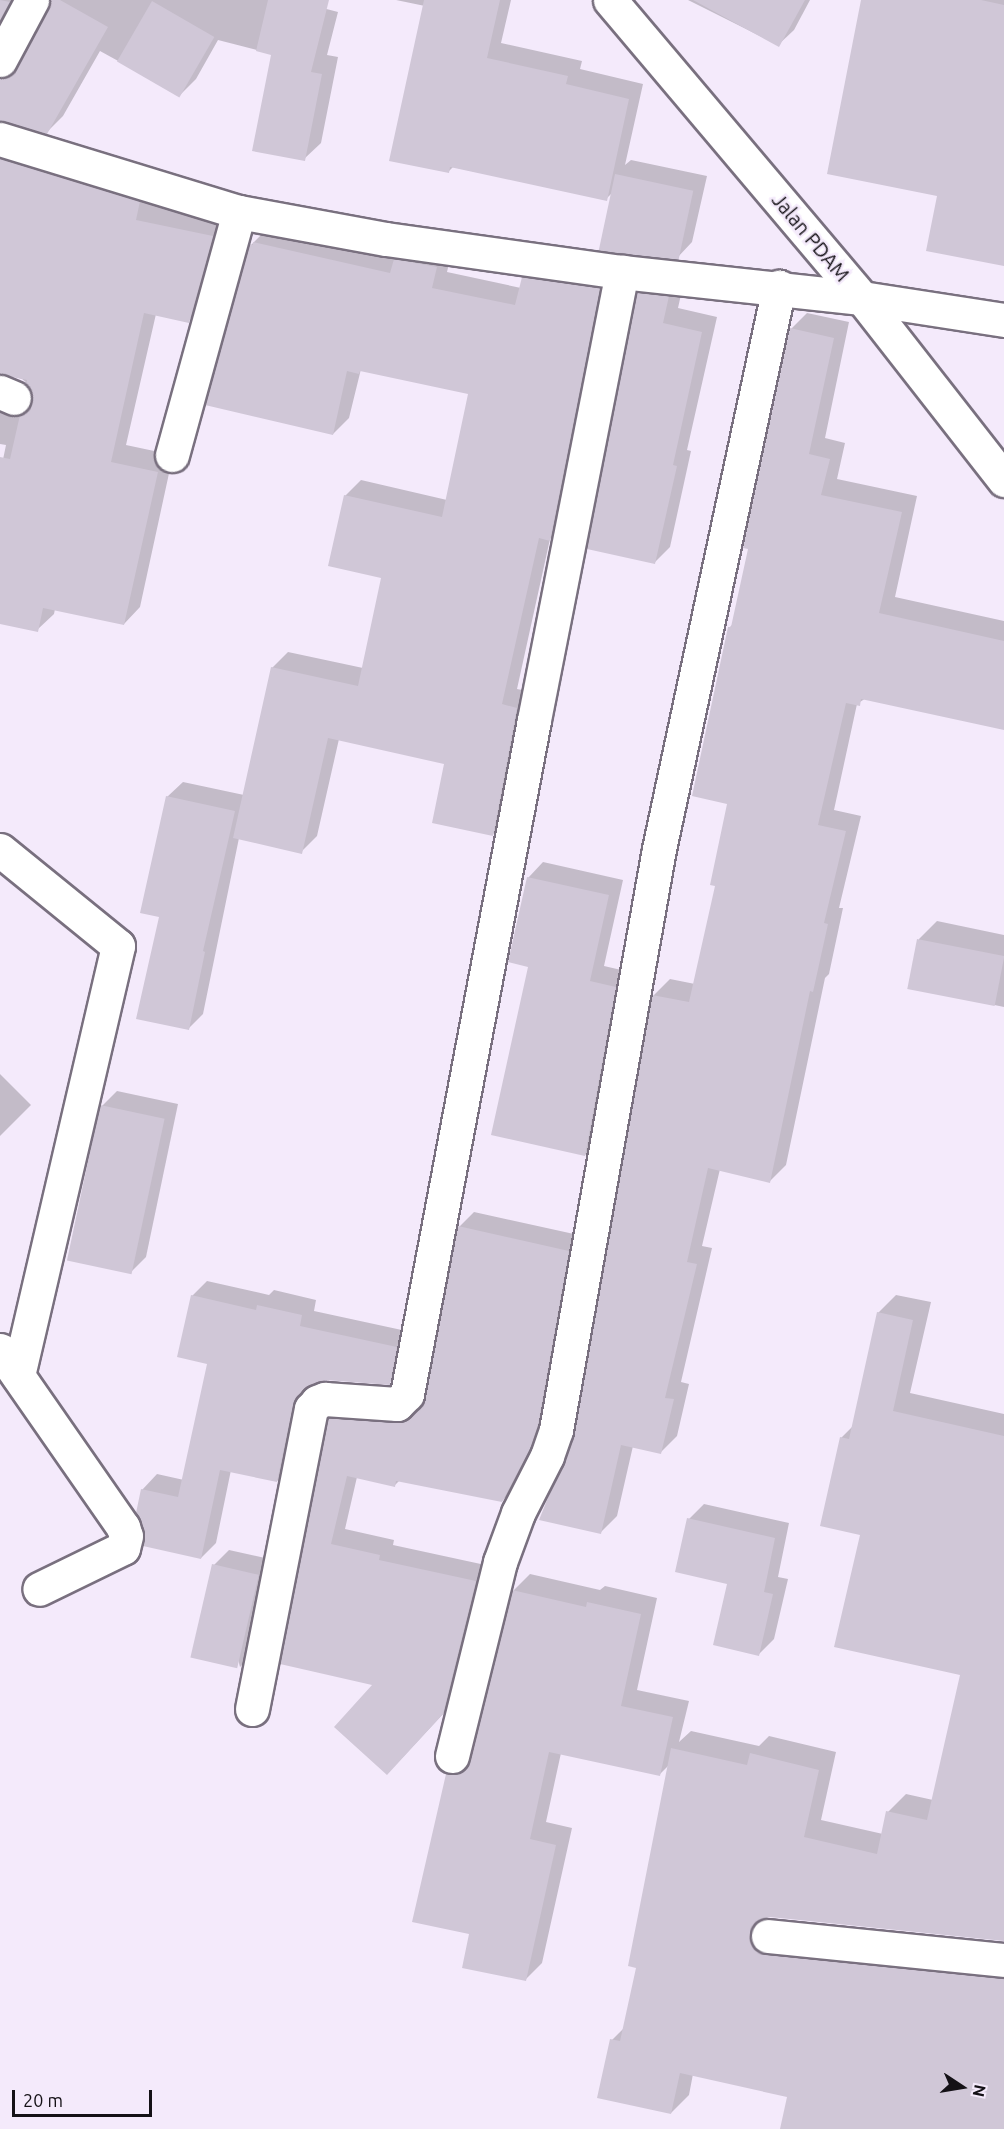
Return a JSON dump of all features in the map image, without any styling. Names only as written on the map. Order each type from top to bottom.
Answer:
[{"type":"street","points":[[0,60],[32,0]]},
{"type":"street","name":"Jalan PDAM","points":[[610,0],[862,298],[1004,480]]},
{"type":"street","points":[[0,139],[239,212],[386,239],[622,272],[779,287],[1004,320]]},
{"type":"street","points":[[172,455],[239,212]]},
{"type":"street","points":[[252,1708],[310,1408],[325,1399],[397,1404],[407,1394],[622,272]]},
{"type":"street","points":[[452,1756],[500,1562],[518,1513],[547,1456],[556,1430],[659,849],[779,287]]},
{"type":"street","points":[[0,850],[118,946],[18,1377]]},
{"type":"street","points":[[0,1350],[123,1527],[126,1536],[123,1548],[39,1589]]},
{"type":"street","points":[[768,1935],[1004,1959]]},
{"type":"building","points":[[0,0],[10,2],[0,20]]},
{"type":"building","points":[[51,0],[60,0],[108,27],[47,134],[0,121],[0,79],[9,76],[17,69]]},
{"type":"building","points":[[268,0],[329,0],[311,72],[322,74],[305,161],[252,151],[271,55],[256,51]]},
{"type":"building","points":[[424,0],[500,0],[487,58],[568,76],[566,84],[629,99],[607,201],[450,167],[449,173],[389,161]]},
{"type":"building","points":[[693,0],[805,0],[779,47]]},
{"type":"building","points":[[861,0],[981,0],[1004,5],[1004,266],[926,251],[937,196],[827,174]]},
{"type":"building","points":[[152,1],[214,37],[179,98],[117,62]]},
{"type":"building","points":[[0,159],[140,201],[136,220],[213,236],[189,323],[144,313],[111,462],[158,472],[124,625],[43,608],[38,632],[0,624],[0,457],[10,459],[20,415],[31,406],[33,396],[26,384],[27,380],[0,374]]},
{"type":"building","points":[[615,174],[693,191],[677,267],[599,250]]},
{"type":"building","points":[[253,242],[390,273],[394,259],[437,267],[432,288],[515,305],[522,277],[600,288],[550,541],[539,538],[502,704],[517,708],[493,836],[432,823],[444,764],[328,738],[302,854],[233,838],[271,667],[358,686],[381,578],[328,566],[344,495],[442,517],[468,394],[360,371],[359,374],[347,371],[333,435],[205,405],[250,244],[253,245]]},
{"type":"building","points":[[637,292],[669,296],[663,323],[702,332],[673,465],[677,466],[655,564],[587,549]]},
{"type":"building","points":[[790,328],[834,338],[809,454],[830,459],[821,495],[902,512],[879,613],[1004,641],[1004,730],[861,699],[860,706],[846,703],[818,825],[846,831],[824,923],[828,924],[813,992],[810,991],[770,1183],[708,1168],[687,1262],[697,1264],[665,1398],[674,1399],[661,1454],[621,1445],[601,1534],[539,1520],[574,1433],[652,995],[689,1002],[715,886],[710,885],[727,804],[692,796],[728,627],[731,627],[748,549],[743,548]]},
{"type":"building","points":[[166,796],[235,811],[203,951],[205,952],[189,1030],[136,1019],[159,917],[140,913]]},
{"type":"building","points":[[527,877],[609,895],[590,981],[616,987],[585,1156],[491,1135],[528,967],[508,962]]},
{"type":"building","points":[[917,939],[1004,956],[995,1006],[907,989]]},
{"type":"building","points":[[100,1105],[165,1119],[131,1274],[67,1261]]},
{"type":"building","points":[[458,1226],[569,1251],[538,1425],[530,1449],[502,1502],[396,1481],[395,1487],[347,1476],[331,1544],[380,1555],[379,1560],[476,1581],[443,1714],[387,1775],[334,1727],[372,1685],[280,1664],[328,1418],[396,1423],[410,1418],[421,1407],[425,1397]]},
{"type":"building","points":[[191,1295],[256,1310],[257,1305],[302,1315],[300,1326],[397,1347],[390,1385],[326,1380],[303,1390],[293,1405],[277,1482],[220,1470],[201,1559],[143,1546],[144,1530],[136,1513],[141,1489],[178,1497],[207,1364],[177,1357]]},
{"type":"building","points":[[877,1312],[913,1320],[893,1411],[1004,1436],[1004,1941],[770,1917],[761,1919],[753,1925],[749,1935],[751,1944],[757,1951],[766,1955],[1004,1978],[1004,2129],[780,2129],[787,2097],[680,2073],[671,2114],[597,2098],[610,2039],[620,2041],[636,1968],[628,1966],[671,1748],[747,1765],[750,1753],[819,1770],[804,1837],[877,1854],[886,1811],[927,1820],[960,1675],[834,1647],[860,1535],[820,1526],[840,1437],[849,1439]]},
{"type":"building","points":[[687,1518],[775,1538],[764,1592],[773,1594],[759,1656],[713,1645],[727,1584],[675,1572]]},
{"type":"building","points":[[212,1564],[259,1575],[237,1668],[190,1658]]},
{"type":"building","points":[[512,1590],[586,1607],[587,1602],[641,1614],[621,1706],[673,1717],[660,1776],[549,1752],[530,1839],[556,1845],[526,1981],[462,1968],[469,1934],[412,1922],[446,1774],[458,1774],[466,1769],[470,1761]]}]
